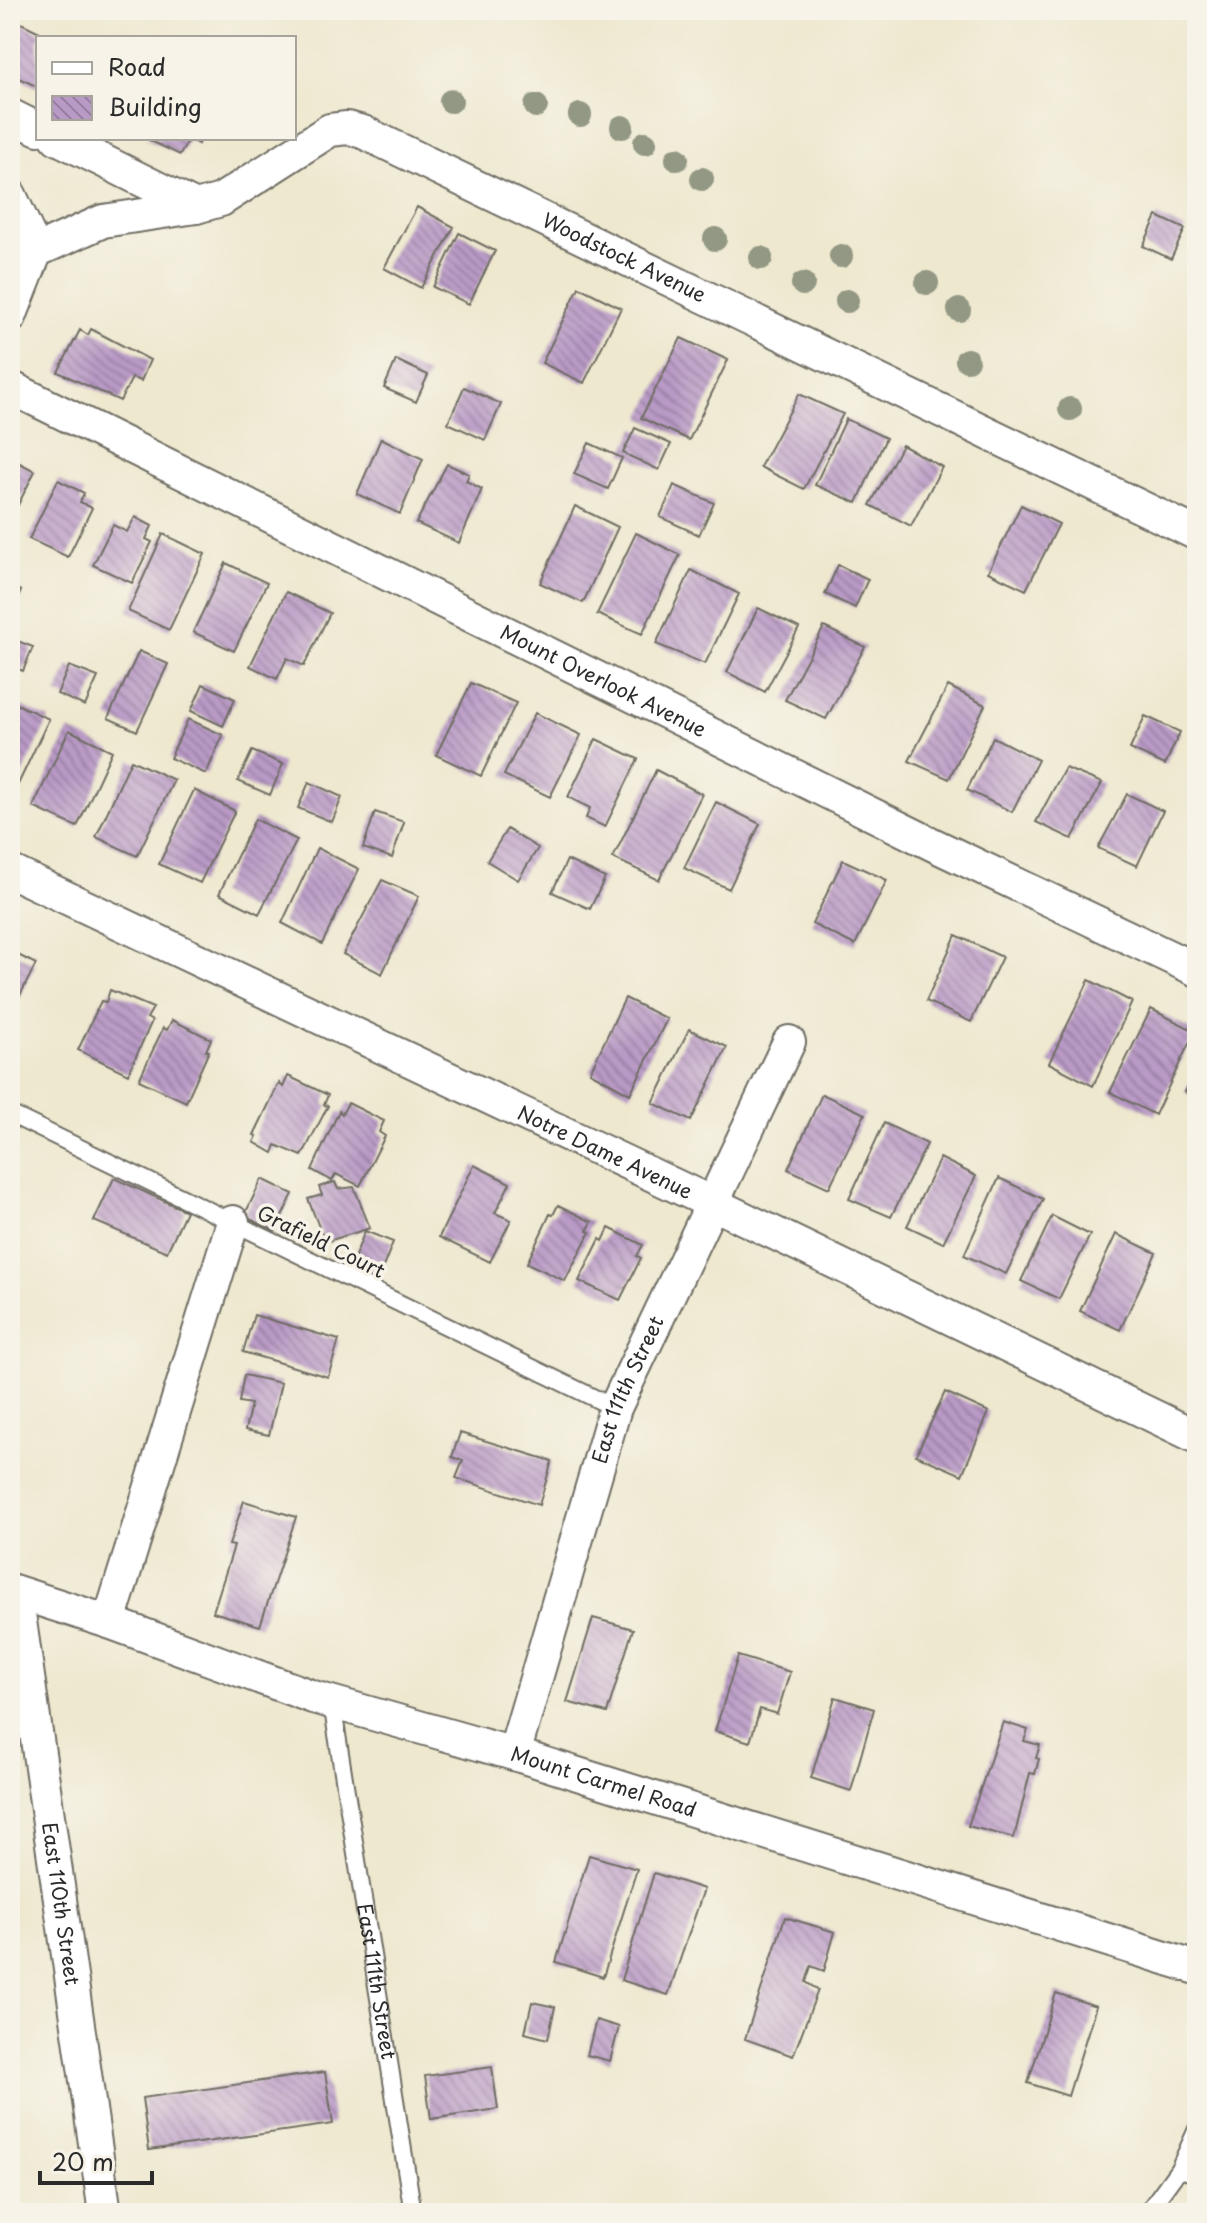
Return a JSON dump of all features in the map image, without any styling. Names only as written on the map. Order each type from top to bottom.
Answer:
[{"type":"street","points":[[10,115],[36,128]]},
{"type":"street","name":"Woodstock Avenue","points":[[36,251],[103,221],[196,207],[221,200],[330,130],[347,128],[363,132],[1197,534]]},
{"type":"street","points":[[61,140],[196,207]]},
{"type":"street","points":[[10,195],[36,251],[10,317]]},
{"type":"street","name":"Mount Overlook Avenue","points":[[10,387],[906,831],[1197,970]]},
{"type":"street","name":"Notre Dame Avenue","points":[[10,871],[714,1204],[1197,1437]]},
{"type":"street","name":"East 111th Street","points":[[514,1754],[615,1408],[789,1042]]},
{"type":"street","points":[[109,1622],[233,1222]]},
{"type":"street","name":"Mount Carmel Road","points":[[13,1592],[109,1622],[332,1703],[514,1754],[1197,1968]]},
{"type":"street","name":"East 110th Street","points":[[13,1592],[105,2213]]},
{"type":"lane","name":"Grafield Court","points":[[10,1114],[615,1408]]},
{"type":"lane","name":"East 111th Street","points":[[332,1703],[413,2213]]},
{"type":"lane","points":[[1147,2213],[1179,2169],[1197,2129]]},
{"type":"lane","points":[[1179,2169],[1197,2174]]},
{"type":"building","points":[[19,22],[48,36],[36,36],[36,86],[10,74],[16,56],[10,53],[10,41]]},
{"type":"building","points":[[149,140],[188,140],[180,155]]},
{"type":"building","points":[[417,207],[454,227],[421,288],[384,268]]},
{"type":"building","points":[[1157,216],[1185,229],[1171,259],[1143,246]]},
{"type":"building","points":[[459,233],[495,251],[469,304],[433,287]]},
{"type":"building","points":[[579,287],[621,308],[584,383],[542,363]]},
{"type":"building","points":[[91,329],[150,360],[141,381],[132,378],[120,401],[58,372],[80,330],[88,335]]},
{"type":"building","points":[[681,338],[728,360],[689,440],[641,418]]},
{"type":"building","points":[[396,360],[428,375],[416,402],[384,388]]},
{"type":"building","points":[[464,387],[501,404],[485,440],[448,423]]},
{"type":"building","points":[[799,394],[843,414],[804,489],[760,467]]},
{"type":"building","points":[[846,419],[886,438],[857,503],[815,485]]},
{"type":"building","points":[[635,428],[671,444],[659,470],[623,453]]},
{"type":"building","points":[[381,438],[423,459],[400,514],[357,494]]},
{"type":"building","points":[[589,443],[622,458],[608,489],[574,474]]},
{"type":"building","points":[[902,445],[942,467],[911,526],[870,505]]},
{"type":"building","points":[[10,458],[35,471],[10,521]]},
{"type":"building","points":[[447,464],[469,474],[466,481],[482,489],[459,543],[416,523]]},
{"type":"building","points":[[58,480],[84,493],[80,502],[92,508],[68,557],[29,539]]},
{"type":"building","points":[[674,485],[714,503],[699,535],[660,517]]},
{"type":"building","points":[[1021,505],[1059,524],[1026,590],[988,572]]},
{"type":"building","points":[[575,506],[618,527],[583,603],[540,583]]},
{"type":"building","points":[[135,517],[152,526],[146,539],[152,542],[132,583],[93,565],[113,525],[127,532]]},
{"type":"building","points":[[636,533],[680,555],[642,634],[597,614]]},
{"type":"building","points":[[163,534],[205,554],[169,630],[128,611]]},
{"type":"building","points":[[226,563],[267,583],[234,651],[193,632]]},
{"type":"building","points":[[838,565],[868,579],[855,608],[825,594]]},
{"type":"building","points":[[691,570],[739,594],[705,664],[656,644]]},
{"type":"building","points":[[10,586],[21,591],[10,615]]},
{"type":"building","points":[[286,592],[330,613],[304,666],[287,658],[277,679],[250,666]]},
{"type":"building","points":[[758,608],[799,628],[765,692],[727,672]]},
{"type":"building","points":[[824,627],[865,647],[826,719],[785,700]]},
{"type":"building","points":[[10,638],[33,647],[23,671],[10,666]]},
{"type":"building","points":[[139,651],[168,664],[137,731],[108,718]]},
{"type":"building","points":[[69,666],[98,677],[85,706],[57,694]]},
{"type":"building","points":[[471,683],[516,703],[481,776],[436,755]]},
{"type":"building","points":[[203,684],[235,699],[223,726],[191,711]]},
{"type":"building","points":[[948,686],[985,705],[949,779],[909,761]]},
{"type":"building","points":[[10,701],[49,719],[13,795],[10,794]]},
{"type":"building","points":[[535,713],[581,735],[550,797],[504,775]]},
{"type":"building","points":[[1145,716],[1180,732],[1165,765],[1130,749]]},
{"type":"building","points":[[188,719],[223,735],[206,774],[170,758]]},
{"type":"building","points":[[69,730],[112,751],[77,827],[33,807]]},
{"type":"building","points":[[993,737],[1038,760],[1012,812],[967,790]]},
{"type":"building","points":[[596,739],[638,759],[605,827],[586,818],[590,808],[568,797]]},
{"type":"building","points":[[252,751],[283,764],[270,795],[238,781]]},
{"type":"building","points":[[131,760],[174,780],[137,856],[96,837]]},
{"type":"building","points":[[1065,768],[1102,783],[1072,839],[1036,822]]},
{"type":"building","points":[[656,770],[702,794],[659,880],[613,858]]},
{"type":"building","points":[[309,782],[342,797],[332,822],[298,808]]},
{"type":"building","points":[[194,790],[235,811],[200,883],[159,864]]},
{"type":"building","points":[[1127,794],[1163,811],[1137,866],[1098,848]]},
{"type":"building","points":[[716,802],[760,824],[729,889],[684,868]]},
{"type":"building","points":[[375,812],[404,822],[392,858],[363,848]]},
{"type":"building","points":[[255,819],[297,840],[259,914],[219,894]]},
{"type":"building","points":[[507,829],[538,848],[518,880],[487,861]]},
{"type":"building","points":[[317,848],[359,869],[322,944],[282,923]]},
{"type":"building","points":[[567,860],[605,878],[590,909],[552,892]]},
{"type":"building","points":[[843,860],[887,880],[855,945],[812,924]]},
{"type":"building","points":[[382,880],[419,896],[382,974],[343,954]]},
{"type":"building","points":[[956,935],[1002,957],[971,1022],[926,1001]]},
{"type":"building","points":[[10,951],[36,964],[10,1015]]},
{"type":"building","points":[[1089,980],[1132,1002],[1093,1086],[1049,1063]]},
{"type":"building","points":[[110,990],[153,1008],[147,1018],[152,1021],[128,1074],[78,1050],[101,1001],[106,1002]]},
{"type":"building","points":[[625,998],[667,1019],[630,1094],[590,1072]]},
{"type":"building","points":[[1151,1009],[1195,1031],[1155,1115],[1110,1092]]},
{"type":"building","points":[[172,1020],[211,1039],[206,1051],[209,1051],[186,1102],[139,1080],[163,1028],[167,1030]]},
{"type":"building","points":[[689,1029],[727,1047],[691,1121],[653,1103]]},
{"type":"building","points":[[1197,1067],[1197,1098],[1185,1092]]},
{"type":"building","points":[[288,1076],[328,1095],[324,1105],[328,1106],[302,1156],[276,1145],[273,1153],[254,1142],[257,1136],[254,1135],[279,1083],[283,1087]]},
{"type":"building","points":[[822,1094],[865,1114],[829,1188],[788,1169]]},
{"type":"building","points":[[348,1103],[384,1121],[379,1132],[385,1136],[360,1186],[336,1174],[332,1181],[312,1170],[339,1111],[342,1114]]},
{"type":"building","points":[[884,1123],[927,1144],[891,1217],[849,1199]]},
{"type":"building","points":[[940,1158],[976,1176],[943,1243],[907,1226]]},
{"type":"building","points":[[474,1165],[510,1183],[495,1213],[511,1220],[490,1262],[439,1237]]},
{"type":"building","points":[[114,1178],[186,1211],[167,1252],[94,1221]]},
{"type":"building","points":[[999,1178],[1043,1199],[1006,1274],[964,1255]]},
{"type":"building","points":[[262,1179],[293,1194],[275,1231],[244,1216]]},
{"type":"building","points":[[335,1182],[338,1189],[354,1187],[370,1228],[325,1242],[308,1199],[322,1195],[319,1187]]},
{"type":"building","points":[[558,1205],[592,1222],[565,1281],[527,1263],[550,1214],[553,1215]]},
{"type":"building","points":[[1052,1216],[1090,1235],[1059,1299],[1021,1281]]},
{"type":"building","points":[[609,1228],[643,1245],[637,1256],[641,1258],[620,1300],[579,1281],[600,1239],[603,1241]]},
{"type":"building","points":[[365,1231],[393,1242],[379,1277],[351,1266]]},
{"type":"building","points":[[1116,1234],[1156,1253],[1120,1330],[1080,1311]]},
{"type":"building","points":[[254,1315],[339,1340],[328,1377],[243,1352]]},
{"type":"building","points":[[244,1375],[281,1383],[269,1435],[245,1430],[251,1404],[239,1402]]},
{"type":"building","points":[[945,1392],[989,1412],[962,1475],[916,1455]]},
{"type":"building","points":[[460,1433],[552,1461],[539,1505],[456,1478],[463,1461],[452,1457]]},
{"type":"building","points":[[244,1501],[296,1517],[260,1626],[213,1612],[234,1546],[229,1545]]},
{"type":"building","points":[[593,1618],[633,1629],[607,1713],[567,1702]]},
{"type":"building","points":[[738,1656],[790,1672],[777,1714],[760,1709],[750,1742],[715,1731]]},
{"type":"building","points":[[835,1697],[874,1709],[851,1791],[811,1778]]},
{"type":"building","points":[[1003,1722],[1028,1730],[1024,1741],[1040,1745],[1035,1774],[1030,1773],[1014,1838],[968,1826]]},
{"type":"building","points":[[589,1855],[637,1869],[603,1977],[556,1962]]},
{"type":"building","points":[[654,1873],[704,1889],[668,1995],[621,1980]]},
{"type":"building","points":[[785,1917],[835,1932],[824,1971],[811,1966],[806,1982],[818,1990],[793,2056],[745,2039]]},
{"type":"building","points":[[1056,1993],[1096,2006],[1068,2096],[1028,2083]]},
{"type":"building","points":[[532,2002],[555,2007],[548,2039],[525,2033]]},
{"type":"building","points":[[596,2020],[619,2027],[610,2061],[587,2055]]},
{"type":"building","points":[[492,2067],[498,2109],[431,2119],[425,2076]]},
{"type":"building","points":[[325,2072],[333,2124],[149,2150],[142,2098]]}]
